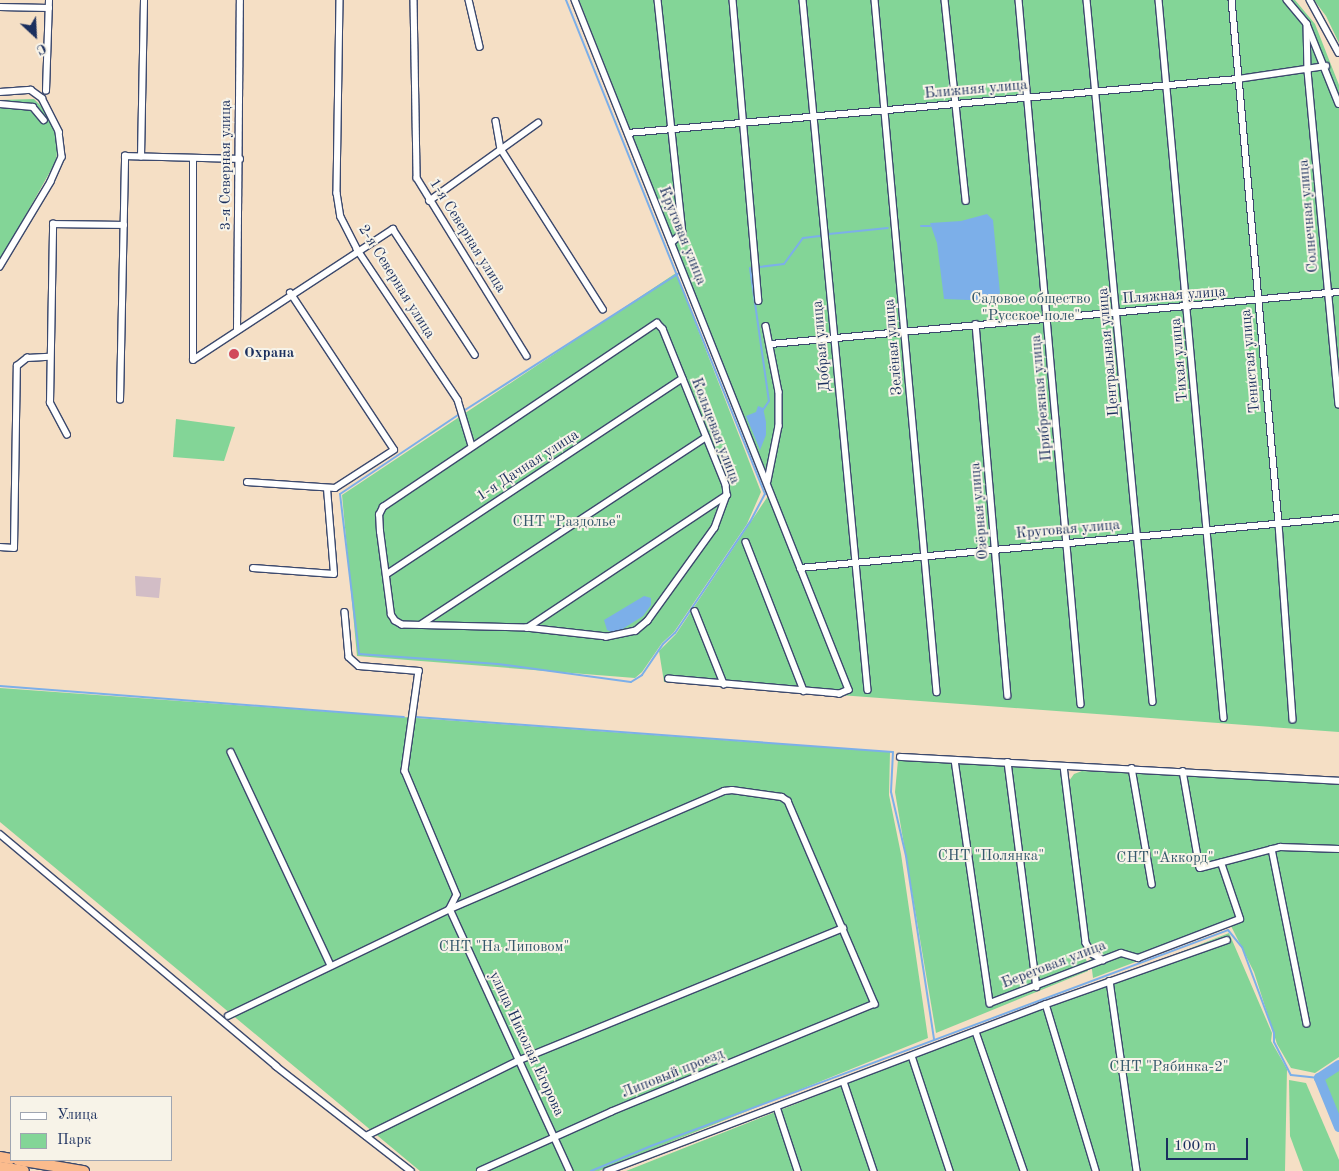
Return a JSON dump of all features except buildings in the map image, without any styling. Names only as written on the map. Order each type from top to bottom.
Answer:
[{"type":"highway","points":[[24,1161],[84,1171]]},
{"type":"highway","points":[[0,1167],[24,1171]]},
{"type":"street","points":[[46,91],[49,0]]},
{"type":"street","points":[[141,157],[144,0]]},
{"type":"street","name":"3-я Северная улица","points":[[237,330],[240,0]]},
{"type":"street","name":"2-я Северная улица","points":[[340,0],[337,193],[341,217],[357,250],[458,400],[472,446]]},
{"type":"street","name":"1-я Северная улица","points":[[414,0],[417,178],[429,201],[527,356]]},
{"type":"street","points":[[469,0],[480,47]]},
{"type":"street","name":"Круговая улица","points":[[575,0],[768,481],[800,568],[849,690],[840,694],[804,690]]},
{"type":"street","points":[[658,0],[683,233],[672,243]]},
{"type":"street","points":[[732,0],[759,301]]},
{"type":"street","name":"Добрая улица","points":[[803,0],[815,115],[854,562],[868,690]]},
{"type":"street","name":"Зелёная улица","points":[[875,0],[937,692]]},
{"type":"street","points":[[945,0],[966,201]]},
{"type":"street","name":"Прибрежная улица","points":[[1019,0],[1081,704]]},
{"type":"street","name":"Центральная улица","points":[[1087,0],[1118,312],[1153,702]]},
{"type":"street","name":"Тихая улица","points":[[1159,0],[1224,718]]},
{"type":"street","name":"Тенистая улица","points":[[1232,0],[1279,524],[1293,719]]},
{"type":"street","points":[[1287,0],[1307,24],[1326,66],[1339,104]]},
{"type":"street","points":[[1310,0],[1339,53]]},
{"type":"street","points":[[0,7],[49,8]]},
{"type":"street","name":"Солнечная улица","points":[[1307,24],[1308,71],[1339,405]]},
{"type":"street","name":"Ближняя улица","points":[[628,133],[1238,79],[1308,71],[1326,66]]},
{"type":"street","points":[[0,92],[31,90],[42,98],[59,132],[62,157],[51,182],[0,266]]},
{"type":"street","points":[[0,104],[33,107],[44,120]]},
{"type":"street","points":[[496,121],[502,149],[603,309]]},
{"type":"street","points":[[429,201],[538,123]]},
{"type":"street","points":[[120,400],[125,156],[240,159]]},
{"type":"street","points":[[193,159],[193,360],[290,293],[393,229],[475,355]]},
{"type":"street","points":[[67,435],[50,403],[49,357],[53,224],[124,225]]},
{"type":"street","name":"Пляжная улица","points":[[771,344],[976,324],[1258,302],[1339,292]]},
{"type":"street","points":[[247,482],[327,489],[336,488],[394,450],[290,293]]},
{"type":"street","name":"Кольцевая улица","points":[[657,323],[682,379],[726,485],[726,495],[720,517],[708,540],[648,620],[636,631],[607,637],[527,628],[402,625],[391,615],[380,532],[379,515],[382,507],[657,323]]},
{"type":"street","name":"Озёрная улица","points":[[976,324],[1008,696]]},
{"type":"street","points":[[766,326],[779,392],[780,426],[768,481]]},
{"type":"street","points":[[0,547],[14,548],[17,366],[27,358],[49,357]]},
{"type":"street","name":"1-я Дачная улица","points":[[387,574],[682,379]]},
{"type":"street","points":[[420,625],[706,437]]},
{"type":"street","points":[[253,568],[334,574],[327,489]]},
{"type":"street","points":[[527,628],[726,495]]},
{"type":"street","name":"Круговая улица","points":[[800,568],[1339,518]]},
{"type":"street","points":[[669,679],[804,690],[746,542]]},
{"type":"street","points":[[696,611],[724,684]]},
{"type":"street","points":[[345,612],[349,657],[358,666],[419,671],[405,771],[458,895],[450,909]]},
{"type":"street","points":[[231,752],[331,965]]},
{"type":"street","points":[[900,757],[1132,768],[1339,781]]},
{"type":"street","name":"Береговая улица","points":[[955,760],[990,1003],[1037,987],[1122,952],[1138,958],[1240,919],[1221,863]]},
{"type":"street","points":[[1008,762],[1037,987]]},
{"type":"street","points":[[1064,766],[1086,943],[1093,954],[1103,960]]},
{"type":"street","points":[[1132,768],[1152,884]]},
{"type":"street","points":[[1183,771],[1200,868],[1272,849],[1339,849]]},
{"type":"street","points":[[228,1016],[450,909],[724,791],[773,796],[788,801],[843,928],[520,1060],[366,1136]]},
{"type":"street","points":[[0,834],[276,1066],[411,1171]]},
{"type":"street","points":[[1272,849],[1306,1024]]},
{"type":"street","name":"улица Николая Егорова","points":[[450,909],[570,1171]]},
{"type":"street","name":"Липовый проезд","points":[[481,1171],[555,1137],[876,1004],[843,928]]},
{"type":"street","points":[[606,1171],[1046,1004],[1227,940]]},
{"type":"street","points":[[1110,982],[1137,1171]]},
{"type":"street","points":[[1046,1004],[1096,1171]]},
{"type":"street","points":[[976,1032],[1024,1171]]},
{"type":"street","points":[[912,1056],[950,1171]]},
{"type":"street","points":[[844,1082],[874,1171]]},
{"type":"street","points":[[777,1107],[798,1171]]},
{"type":"shaded area","points":[[135,576],[161,578],[159,598],[136,596]]},
{"type":"green space","name":"Садовое общество \"Русское поле\"","points":[[579,0],[1295,0],[1315,24],[1339,85],[1339,732],[664,682],[659,651],[676,634],[772,490]]},
{"type":"green space","points":[[1314,0],[1339,0],[1339,43],[1326,16]]},
{"type":"green space","points":[[34,99],[47,112],[58,143],[56,161],[0,261],[0,100]]},
{"type":"green space","name":"СНТ \"Раздолье\"","points":[[676,273],[761,492],[747,524],[674,632],[662,643],[642,672],[635,678],[357,656],[342,495]]},
{"type":"green space","points":[[176,419],[235,427],[224,461],[173,457]]},
{"type":"green space","name":"СНТ \"На Липовом\"","points":[[0,688],[890,752],[889,795],[901,854],[928,1038],[599,1171],[420,1171],[0,822]]},
{"type":"green space","name":"СНТ \"Полянка\"","points":[[898,760],[1061,770],[1088,971],[936,1033],[895,792]]},
{"type":"green space","name":"СНТ \"Аккорд\"","points":[[1082,771],[1339,784],[1339,1057],[1315,1073],[1291,1068],[1277,1044],[1254,972],[1231,926],[1093,978],[1069,781],[1074,774]]},
{"type":"green space","name":"СНТ \"Рябинка-2\"","points":[[1229,933],[1272,1033],[1271,1041],[1287,1069],[1285,1171],[626,1171]]},
{"type":"green space","points":[[1339,1070],[1339,1122],[1322,1081]]},
{"type":"green space","points":[[1289,1080],[1306,1083],[1339,1160],[1339,1171],[1303,1171],[1290,1136]]},
{"type":"water","points":[[987,214],[993,220],[1000,293],[993,301],[944,299],[937,243],[930,223],[961,221]]},
{"type":"water","points":[[758,406],[763,408],[766,422],[766,435],[760,450],[746,416],[756,412]]},
{"type":"water","points":[[644,596],[651,598],[651,605],[643,616],[621,630],[613,633],[607,630],[604,620]]},
{"type":"waterway","points":[[458,415],[340,494],[359,654],[498,664],[631,682],[642,675],[663,644],[675,633],[750,522],[765,494],[566,0]]},
{"type":"waterway","points":[[921,226],[930,226]]},
{"type":"waterway","points":[[829,234],[888,228]]},
{"type":"waterway","points":[[759,267],[784,264],[803,238],[820,236]]},
{"type":"waterway","points":[[750,268],[769,401],[763,410]]},
{"type":"waterway","points":[[465,410],[678,274]]},
{"type":"waterway","points":[[0,686],[404,717]]},
{"type":"waterway","points":[[416,717],[893,752],[891,792],[906,856],[934,1039]]},
{"type":"waterway","points":[[591,1171],[651,1146],[1228,930],[1242,947],[1274,1033],[1274,1042],[1291,1075],[1319,1078]]},
{"type":"waterway","points":[[1339,1065],[1319,1078],[1339,1127]]},
{"type":"place","name":"Охрана","points":[[234,354]]}]
